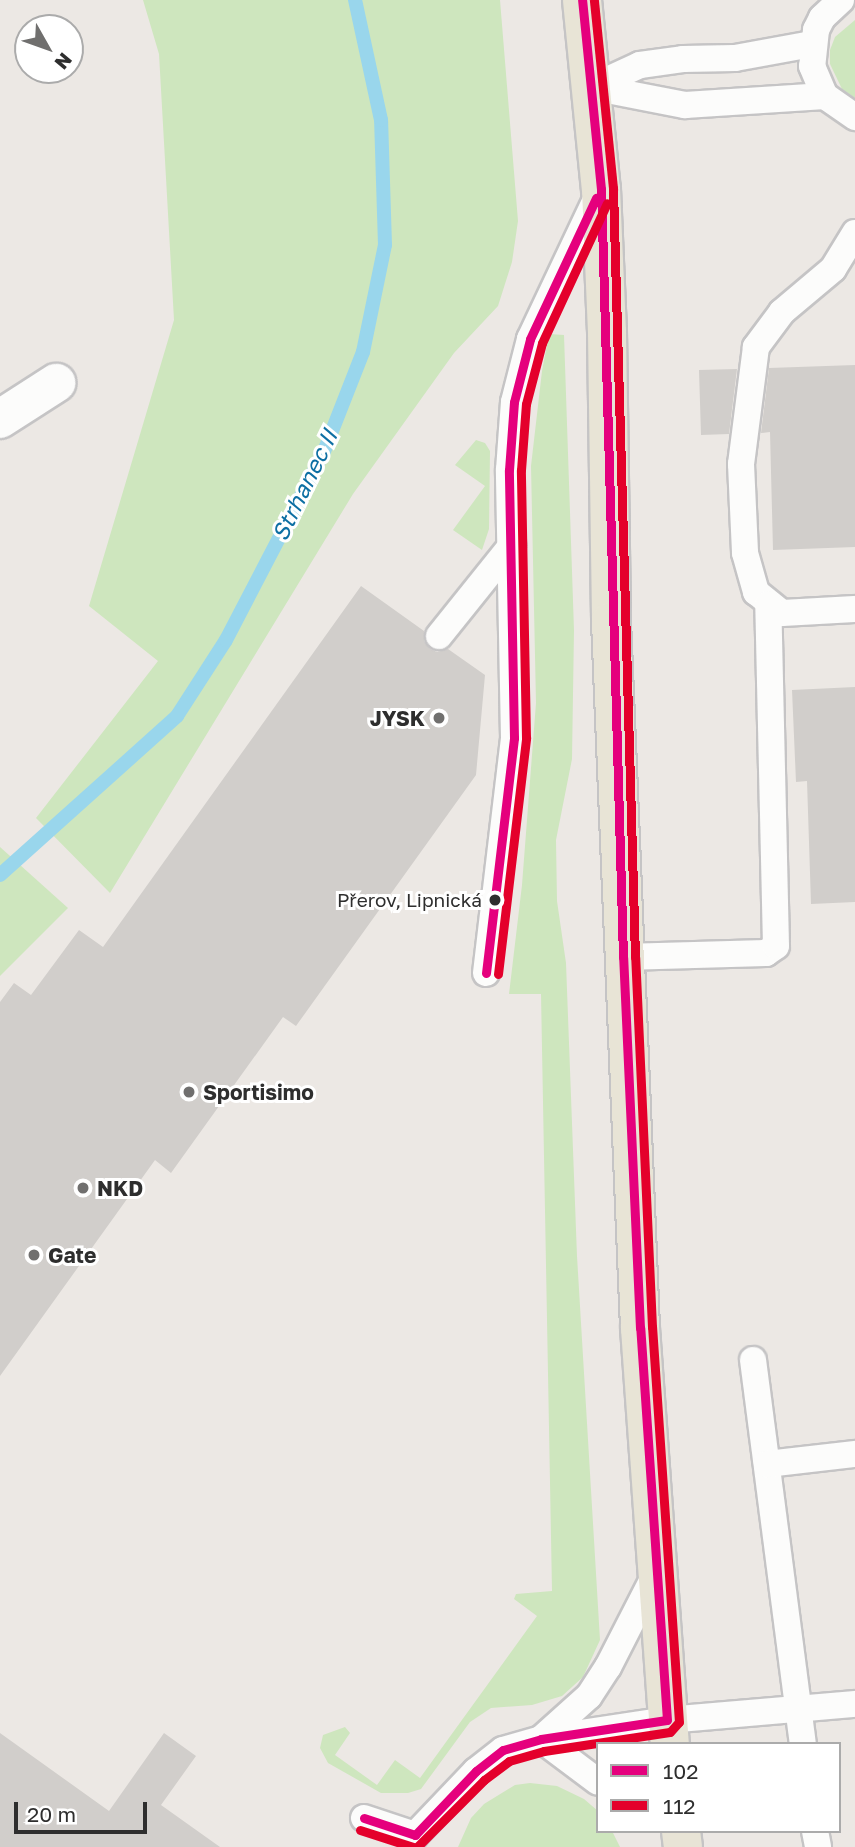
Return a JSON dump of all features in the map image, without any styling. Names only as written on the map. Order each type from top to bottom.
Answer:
[{"type":"main road","points":[[582,0],[601,189],[607,332],[611,621],[623,957],[640,1328],[669,1732]]},
{"type":"street","points":[[0,419],[56,383]]},
{"type":"lane","points":[[841,0],[822,18],[812,44],[815,76],[825,96],[855,117]]},
{"type":"lane","points":[[592,87],[640,65],[683,59],[735,58],[812,44]]},
{"type":"lane","points":[[592,87],[685,105],[825,96]]},
{"type":"lane","points":[[486,973],[514,738],[510,436],[530,339],[601,189]]},
{"type":"lane","points":[[855,233],[833,268],[782,312],[756,347],[752,360],[741,464],[746,552],[756,592],[768,604],[782,612],[855,609]]},
{"type":"lane","points":[[439,636],[512,545]]},
{"type":"lane","points":[[623,957],[766,953],[776,946],[768,604]]},
{"type":"lane","points":[[753,1360],[803,1742]]},
{"type":"lane","points":[[767,1464],[855,1454]]},
{"type":"lane","points":[[541,1739],[589,1696],[608,1667],[657,1570]]},
{"type":"lane","points":[[364,1818],[413,1841],[477,1771],[494,1757],[503,1750],[541,1739],[669,1732],[855,1704]]},
{"type":"lane","points":[[541,1739],[596,1780]]},
{"type":"lane","points":[[665,1833],[683,1847]]},
{"type":"green space","points":[[143,0],[500,0],[518,221],[512,262],[498,306],[454,353],[353,494],[110,893],[36,818],[158,661],[89,606],[174,320],[159,54]]},
{"type":"green space","points":[[855,20],[855,98],[842,89],[830,64],[830,50],[835,37]]},
{"type":"green space","points":[[549,334],[564,335],[574,630],[572,759],[556,840],[557,901],[566,963],[577,1256],[600,1640],[583,1677],[562,1696],[532,1705],[491,1708],[470,1722],[421,1789],[408,1793],[381,1793],[328,1763],[320,1748],[323,1735],[345,1727],[350,1733],[335,1755],[377,1785],[395,1760],[420,1778],[537,1616],[514,1599],[516,1594],[552,1591],[541,994],[509,994],[522,885],[536,703],[531,466]]},
{"type":"green space","points":[[476,440],[485,443],[490,451],[489,529],[482,550],[453,530],[485,486],[455,465]]},
{"type":"green space","points":[[0,847],[68,908],[0,976]]},
{"type":"green space","points":[[530,1783],[557,1786],[584,1799],[596,1809],[596,1833],[613,1833],[620,1847],[458,1847],[471,1818],[484,1804],[515,1785]]},
{"type":"building","points":[[855,365],[855,547],[773,550],[770,432],[761,433],[769,368]]},
{"type":"building","points":[[737,369],[729,434],[701,435],[699,370]]},
{"type":"building","points":[[361,586],[424,631],[424,641],[430,649],[437,652],[448,649],[485,675],[476,775],[296,1026],[283,1017],[171,1173],[155,1160],[0,1376],[0,1002],[14,983],[31,995],[79,930],[103,947]]},
{"type":"building","points":[[855,687],[855,902],[811,904],[807,781],[796,782],[792,690]]},
{"type":"building","points":[[0,1733],[109,1811],[164,1733],[196,1756],[161,1805],[220,1847],[0,1847]]},
{"type":"waterway","name":"Strhanec II","points":[[0,875],[177,716],[226,640],[323,454],[363,352],[385,245],[381,120],[355,0]]},
{"type":"transit line","name":"102","points":[[364,1818],[415,1835],[476,1771],[503,1750],[541,1739],[667,1720],[640,1328],[623,957],[601,189],[582,0]]},
{"type":"transit line","name":"112","points":[[594,0],[613,188],[635,957],[652,1327],[679,1722],[670,1732],[604,1742]]},
{"type":"transit line","name":"102","points":[[486,973],[514,738],[509,470],[514,402],[530,339],[596,198]]},
{"type":"transit line","name":"112","points":[[498,974],[526,738],[521,470],[526,404],[542,343],[607,203]]},
{"type":"transit line","name":"112","points":[[417,1847],[484,1780],[509,1761],[544,1751],[596,1743]]},
{"type":"transit line","name":"112","points":[[360,1830],[413,1847]]},
{"type":"place","name":"JYSK","points":[[439,718]]},
{"type":"place","name":"Přerov, Lipnická","points":[[495,900]]},
{"type":"place","name":"Sportisimo","points":[[189,1092]]},
{"type":"place","name":"NKD","points":[[83,1188]]},
{"type":"place","name":"Gate","points":[[34,1255]]}]
